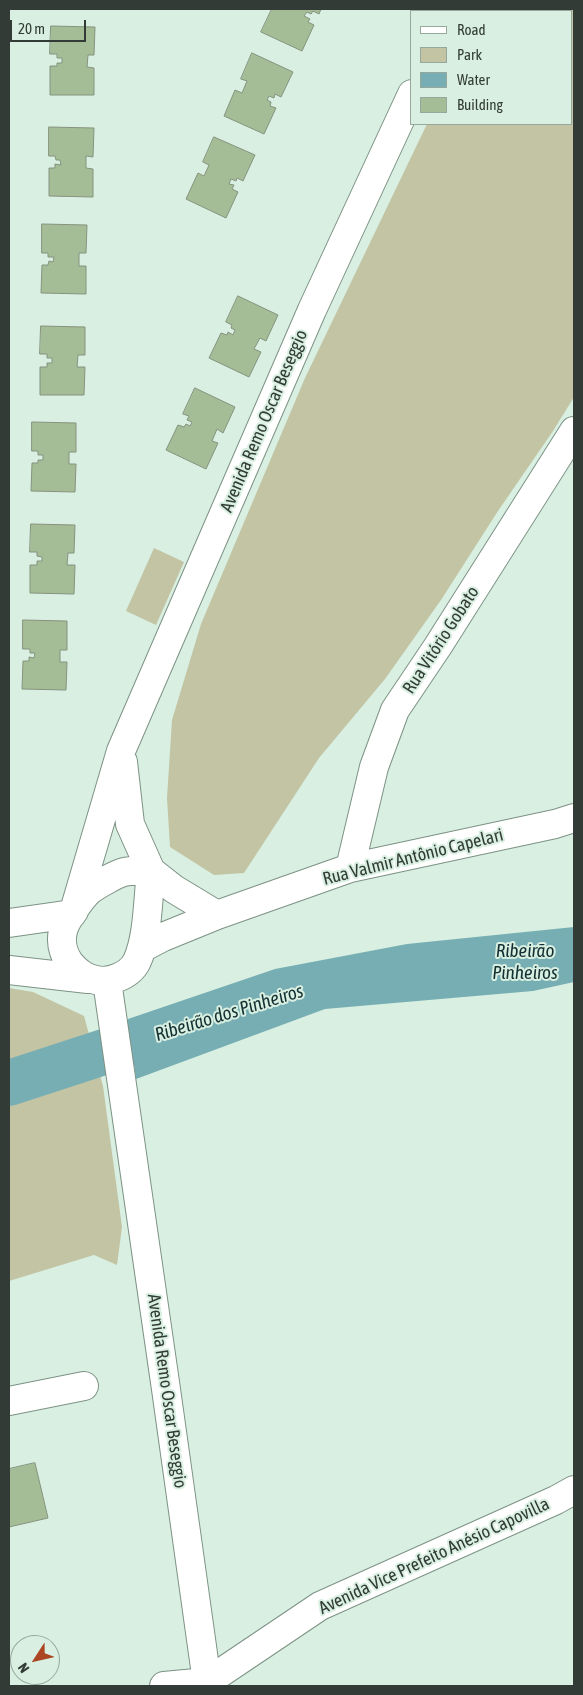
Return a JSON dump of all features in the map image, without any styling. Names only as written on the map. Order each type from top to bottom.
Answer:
[{"type":"street","name":"Avenida Remo Oscar Beseggio","points":[[73,913],[121,751],[312,310],[410,98]]},
{"type":"street","name":"Rua Vitório Gobato","points":[[350,868],[374,767],[395,710],[438,646],[574,431]]},
{"type":"street","points":[[9,970],[98,980],[123,976],[136,964],[142,948],[150,871],[130,824],[121,751]]},
{"type":"street","name":"Rua Valmir Antônio Capelari","points":[[142,948],[216,915],[350,868],[546,826],[574,818]]},
{"type":"street","points":[[98,980],[72,968],[63,951],[63,931],[73,913],[90,890],[124,872],[150,871],[174,889],[216,915]]},
{"type":"street","points":[[9,923],[73,913]]},
{"type":"street","name":"Avenida Remo Oscar Beseggio","points":[[98,980],[113,1018],[165,1371],[205,1684]]},
{"type":"street","points":[[9,1401],[84,1386]]},
{"type":"street","name":"Avenida Vice Prefeito Anésio Capovilla","points":[[164,1686],[205,1684],[320,1606],[556,1500],[574,1490]]},
{"type":"green space","points":[[574,9],[574,397],[441,600],[385,679],[319,758],[244,873],[214,875],[170,847],[167,798],[172,720],[201,624],[305,378],[427,125],[573,125],[573,10],[483,10]]},
{"type":"green space","points":[[154,548],[184,562],[156,625],[126,611]]},
{"type":"green space","points":[[9,988],[33,992],[84,1016],[103,1086],[122,1227],[117,1265],[94,1255],[9,1281]]},
{"type":"water","name":"Ribeirão Pinheiros","points":[[574,927],[574,982],[533,991],[325,1009],[136,1079],[128,1019],[275,969],[407,944]]},
{"type":"building","points":[[272,9],[321,9],[319,14],[313,11],[311,14],[307,12],[304,16],[310,19],[308,22],[314,25],[302,51],[261,32]]},
{"type":"building","points":[[51,26],[95,27],[94,55],[88,55],[87,67],[94,68],[94,95],[50,95],[50,66],[57,66],[57,63],[62,63],[62,58],[57,58],[57,54],[50,54]]},
{"type":"building","points":[[252,53],[293,72],[281,97],[275,94],[274,98],[269,96],[267,100],[271,102],[270,106],[276,108],[264,134],[224,116],[235,90],[242,93],[247,81],[241,79]]},
{"type":"building","points":[[49,127],[94,128],[93,157],[86,156],[86,168],[93,169],[93,197],[49,196],[49,168],[55,168],[55,164],[61,165],[60,160],[56,160],[55,156],[49,156]]},
{"type":"building","points":[[214,137],[255,155],[243,181],[237,178],[236,181],[231,179],[229,184],[234,185],[232,189],[238,192],[226,218],[186,199],[198,173],[204,176],[209,165],[203,162]]},
{"type":"building","points":[[42,224],[87,225],[86,253],[79,253],[79,266],[86,266],[86,294],[41,293],[42,265],[48,265],[49,261],[53,262],[54,257],[48,257],[48,253],[42,253]]},
{"type":"building","points":[[238,296],[278,315],[266,341],[260,338],[254,349],[261,352],[249,377],[209,358],[221,333],[227,335],[228,332],[233,335],[235,330],[231,328],[232,325],[226,322]]},
{"type":"building","points":[[41,326],[85,327],[85,355],[78,355],[77,367],[85,367],[84,395],[40,395],[40,367],[47,367],[47,363],[52,363],[52,358],[47,358],[47,354],[40,354]]},
{"type":"building","points":[[195,388],[235,407],[223,433],[217,429],[212,441],[218,443],[206,469],[166,450],[178,425],[184,427],[186,424],[190,426],[192,422],[187,420],[189,416],[183,414]]},
{"type":"building","points":[[32,422],[76,423],[76,452],[69,452],[69,464],[76,464],[75,492],[31,491],[32,463],[38,463],[38,460],[43,460],[43,455],[38,455],[38,451],[32,451]]},
{"type":"building","points":[[31,524],[75,525],[74,553],[68,553],[67,565],[75,565],[74,594],[30,593],[30,565],[37,565],[37,561],[42,561],[42,557],[37,556],[37,552],[30,552]]},
{"type":"building","points":[[23,620],[67,621],[67,650],[60,650],[60,662],[67,662],[66,690],[22,689],[23,661],[29,661],[29,657],[34,658],[35,653],[30,653],[30,649],[23,649]]},
{"type":"building","points":[[35,1463],[48,1518],[9,1527],[9,1469]]},
{"type":"waterway","name":"Ribeirão dos Pinheiros","points":[[9,1083],[165,1032]]}]
